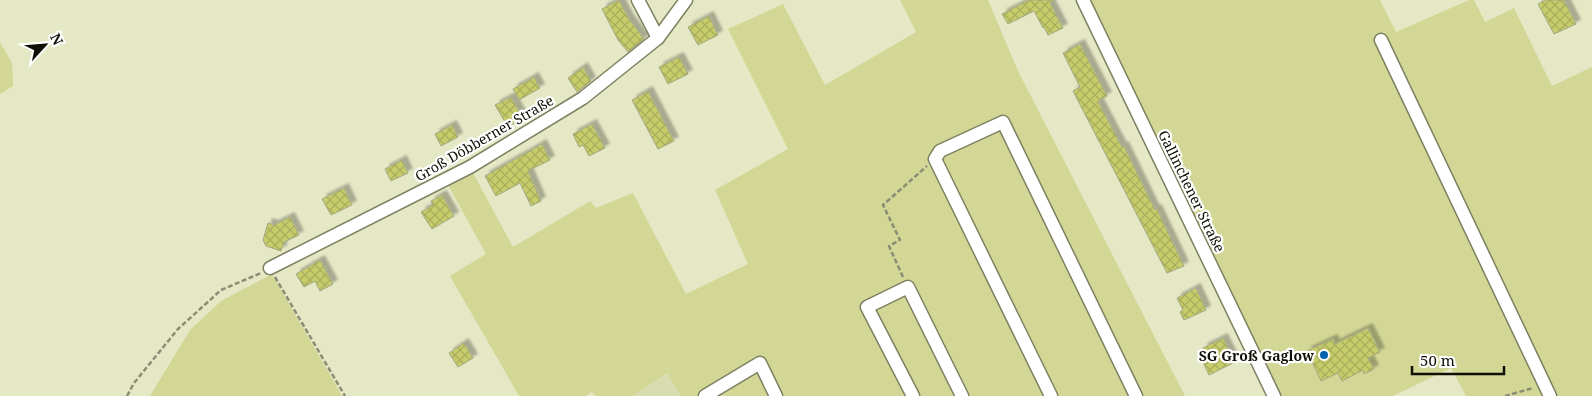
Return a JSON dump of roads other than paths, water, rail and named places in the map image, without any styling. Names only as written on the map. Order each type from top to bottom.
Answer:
[{"type":"street","points":[[638,0],[658,38]]},
{"type":"street","name":"Groß Döbberner Straße","points":[[270,268],[470,167],[583,98],[658,38],[686,0]]},
{"type":"street","name":"Gallinchener Straße","points":[[1083,0],[1274,396]]},
{"type":"street","points":[[1380,40],[1547,391]]},
{"type":"street","points":[[1051,396],[935,159],[940,151],[1003,122],[1136,396]]},
{"type":"street","points":[[913,396],[868,307],[908,287],[962,396]]},
{"type":"street","points":[[705,396],[760,363],[776,396]]},
{"type":"place","name":"SG Groß Gaglow","points":[[1324,355]]}]
